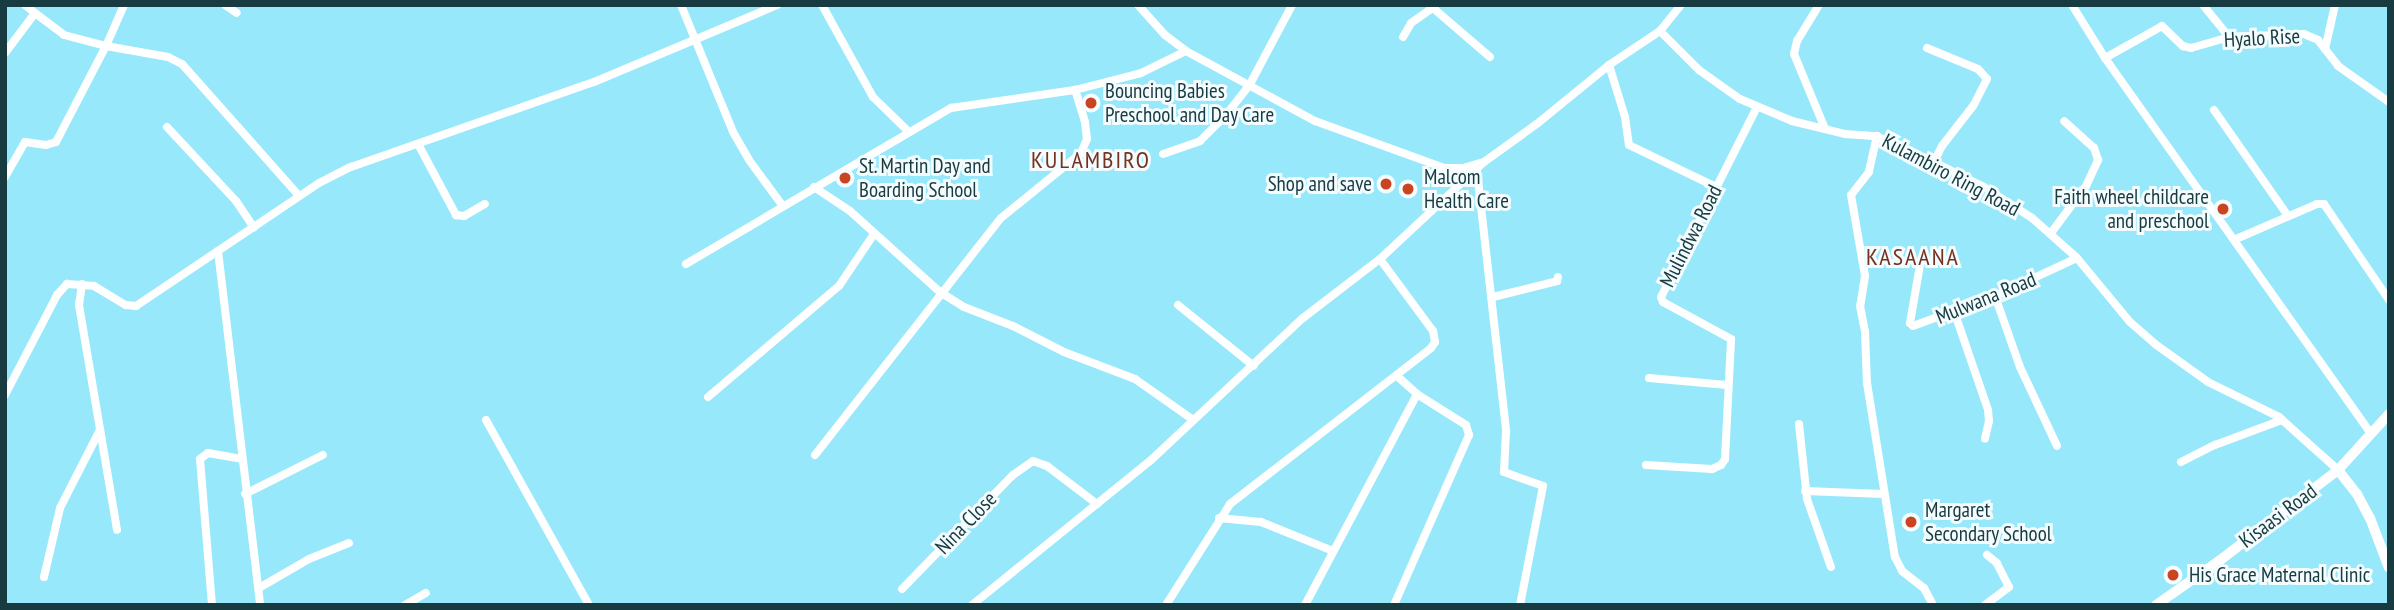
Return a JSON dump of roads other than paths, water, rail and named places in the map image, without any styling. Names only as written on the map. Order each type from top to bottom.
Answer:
[{"type":"main road","name":"Kisaasi Road","points":[[2156,605],[2219,561],[2338,470],[2389,414]]},
{"type":"street","points":[[25,5],[64,35],[168,57],[182,64],[299,196]]},
{"type":"street","points":[[5,177],[25,142],[52,145],[59,137],[124,5]]},
{"type":"street","points":[[225,5],[237,13]]},
{"type":"street","points":[[681,5],[733,132],[749,160],[782,205]]},
{"type":"street","points":[[5,395],[61,289],[72,283],[82,284],[126,305],[136,306],[299,196],[351,167],[594,82],[695,37],[777,5]]},
{"type":"street","points":[[822,5],[857,73],[873,97],[909,132]]},
{"type":"street","points":[[1138,5],[1165,35],[1186,51],[1315,121],[1444,168],[1463,168],[1484,162]]},
{"type":"street","points":[[1163,154],[1200,141],[1249,86],[1292,5]]},
{"type":"street","points":[[972,605],[1150,461],[1303,318],[1380,259],[1484,162],[1538,123],[1609,65],[1660,31],[1681,5]]},
{"type":"street","points":[[1819,5],[1797,41],[1794,54],[1825,129]]},
{"type":"street","points":[[2072,5],[2105,58],[2236,239],[2290,322],[2371,433]]},
{"type":"street","points":[[2203,5],[2229,37]]},
{"type":"street","points":[[2325,49],[2335,5]]},
{"type":"street","points":[[1403,37],[1411,23],[1434,6],[1490,57]]},
{"type":"street","points":[[5,53],[35,13]]},
{"type":"street","name":"Hyalo Rise","points":[[2105,58],[2158,27],[2165,28],[2187,48],[2229,37],[2304,34],[2318,40],[2338,66],[2389,102]]},
{"type":"street","name":"Kulambiro Ring Road","points":[[1660,31],[1699,70],[1757,107],[1825,129],[1877,135],[1895,147],[1934,162],[1984,187],[2051,233],[2077,258],[2130,322],[2155,344],[2208,382],[2282,420],[2338,470]]},
{"type":"street","points":[[1927,48],[1978,69],[1987,79],[1973,106],[1942,146],[1934,162]]},
{"type":"street","points":[[686,264],[782,205],[957,106],[1049,96],[1075,90],[1141,73],[1186,51]]},
{"type":"street","points":[[1609,65],[1625,117],[1629,145],[1716,187]]},
{"type":"street","points":[[815,455],[923,320],[940,292],[1001,218],[1081,153],[1087,139],[1085,122],[1075,90]]},
{"type":"street","name":"Mulindwa Road","points":[[1646,465],[1701,470],[1721,465],[1725,459],[1731,339],[1663,302],[1661,297],[1757,107]]},
{"type":"street","points":[[2214,110],[2288,216]]},
{"type":"street","points":[[2051,233],[2086,186],[2098,160],[2094,148],[2064,121]]},
{"type":"street","points":[[167,127],[236,201],[254,228]]},
{"type":"street","points":[[1877,135],[1869,172],[1851,195],[1865,276],[1860,306],[1865,332],[1867,383],[1895,557],[1902,571],[1924,588],[1933,605]]},
{"type":"street","points":[[418,144],[456,215],[464,216],[485,204]]},
{"type":"street","points":[[1477,170],[1506,431],[1504,472],[1542,486],[1520,605]]},
{"type":"street","points":[[814,187],[850,211],[940,292],[964,307],[1013,326],[1064,352],[1135,379],[1192,419]]},
{"type":"street","points":[[2236,239],[2317,204],[2324,204],[2389,300]]},
{"type":"street","points":[[708,397],[839,286],[874,234]]},
{"type":"street","points":[[218,251],[260,605]]},
{"type":"street","name":"Mulwana Road","points":[[1920,265],[1911,325],[1995,296],[2077,258]]},
{"type":"street","points":[[1166,605],[1219,517],[1254,482],[1432,348],[1435,337],[1424,316],[1380,259]]},
{"type":"street","points":[[1493,297],[1557,281],[1558,277]]},
{"type":"street","points":[[82,284],[79,305],[117,530]]},
{"type":"street","points":[[1995,296],[2020,367],[2057,446]]},
{"type":"street","points":[[1178,305],[1254,366]]},
{"type":"street","points":[[1954,311],[1987,410],[1989,421],[1984,439]]},
{"type":"street","points":[[1394,605],[1469,435],[1466,425],[1418,394],[1396,375]]},
{"type":"street","points":[[1649,378],[1727,386]]},
{"type":"street","points":[[1305,605],[1418,394]]},
{"type":"street","points":[[486,420],[589,605]]},
{"type":"street","points":[[2181,463],[2215,444],[2282,420]]},
{"type":"street","points":[[1799,424],[1805,491],[1831,567]]},
{"type":"street","points":[[44,577],[60,508],[100,430]]},
{"type":"street","points":[[212,605],[201,459],[208,453],[241,459]]},
{"type":"street","points":[[245,494],[323,455]]},
{"type":"street","name":"Nina Close","points":[[902,589],[1013,475],[1033,461],[1047,466],[1097,504]]},
{"type":"street","points":[[2338,470],[2357,494],[2370,518],[2389,568]]},
{"type":"street","points":[[1805,491],[1884,494]]},
{"type":"street","points":[[1219,517],[1276,527],[1333,551]]},
{"type":"street","points":[[259,588],[309,559],[349,543]]},
{"type":"street","points":[[1985,605],[2009,587],[1997,563],[1987,555]]},
{"type":"street","points":[[405,605],[426,593]]},
{"type":"place","name":"Bouncing Babies Preschool and Day Care","points":[[1091,103]]},
{"type":"place","name":"St. Martin Day and Boarding School","points":[[845,178]]},
{"type":"place","name":"Shop and save","points":[[1386,184]]},
{"type":"place","name":"Malcom Health Care","points":[[1408,189]]},
{"type":"place","name":"Faith wheel childcare and preschool","points":[[2223,209]]},
{"type":"place","name":"Margaret Secondary School","points":[[1911,522]]},
{"type":"place","name":"His Grace Maternal Clinic","points":[[2173,575]]},
{"type":"district","name":"KULAMBIRO","points":[[1091,160]]},
{"type":"district","name":"KASAANA","points":[[1913,257]]}]
